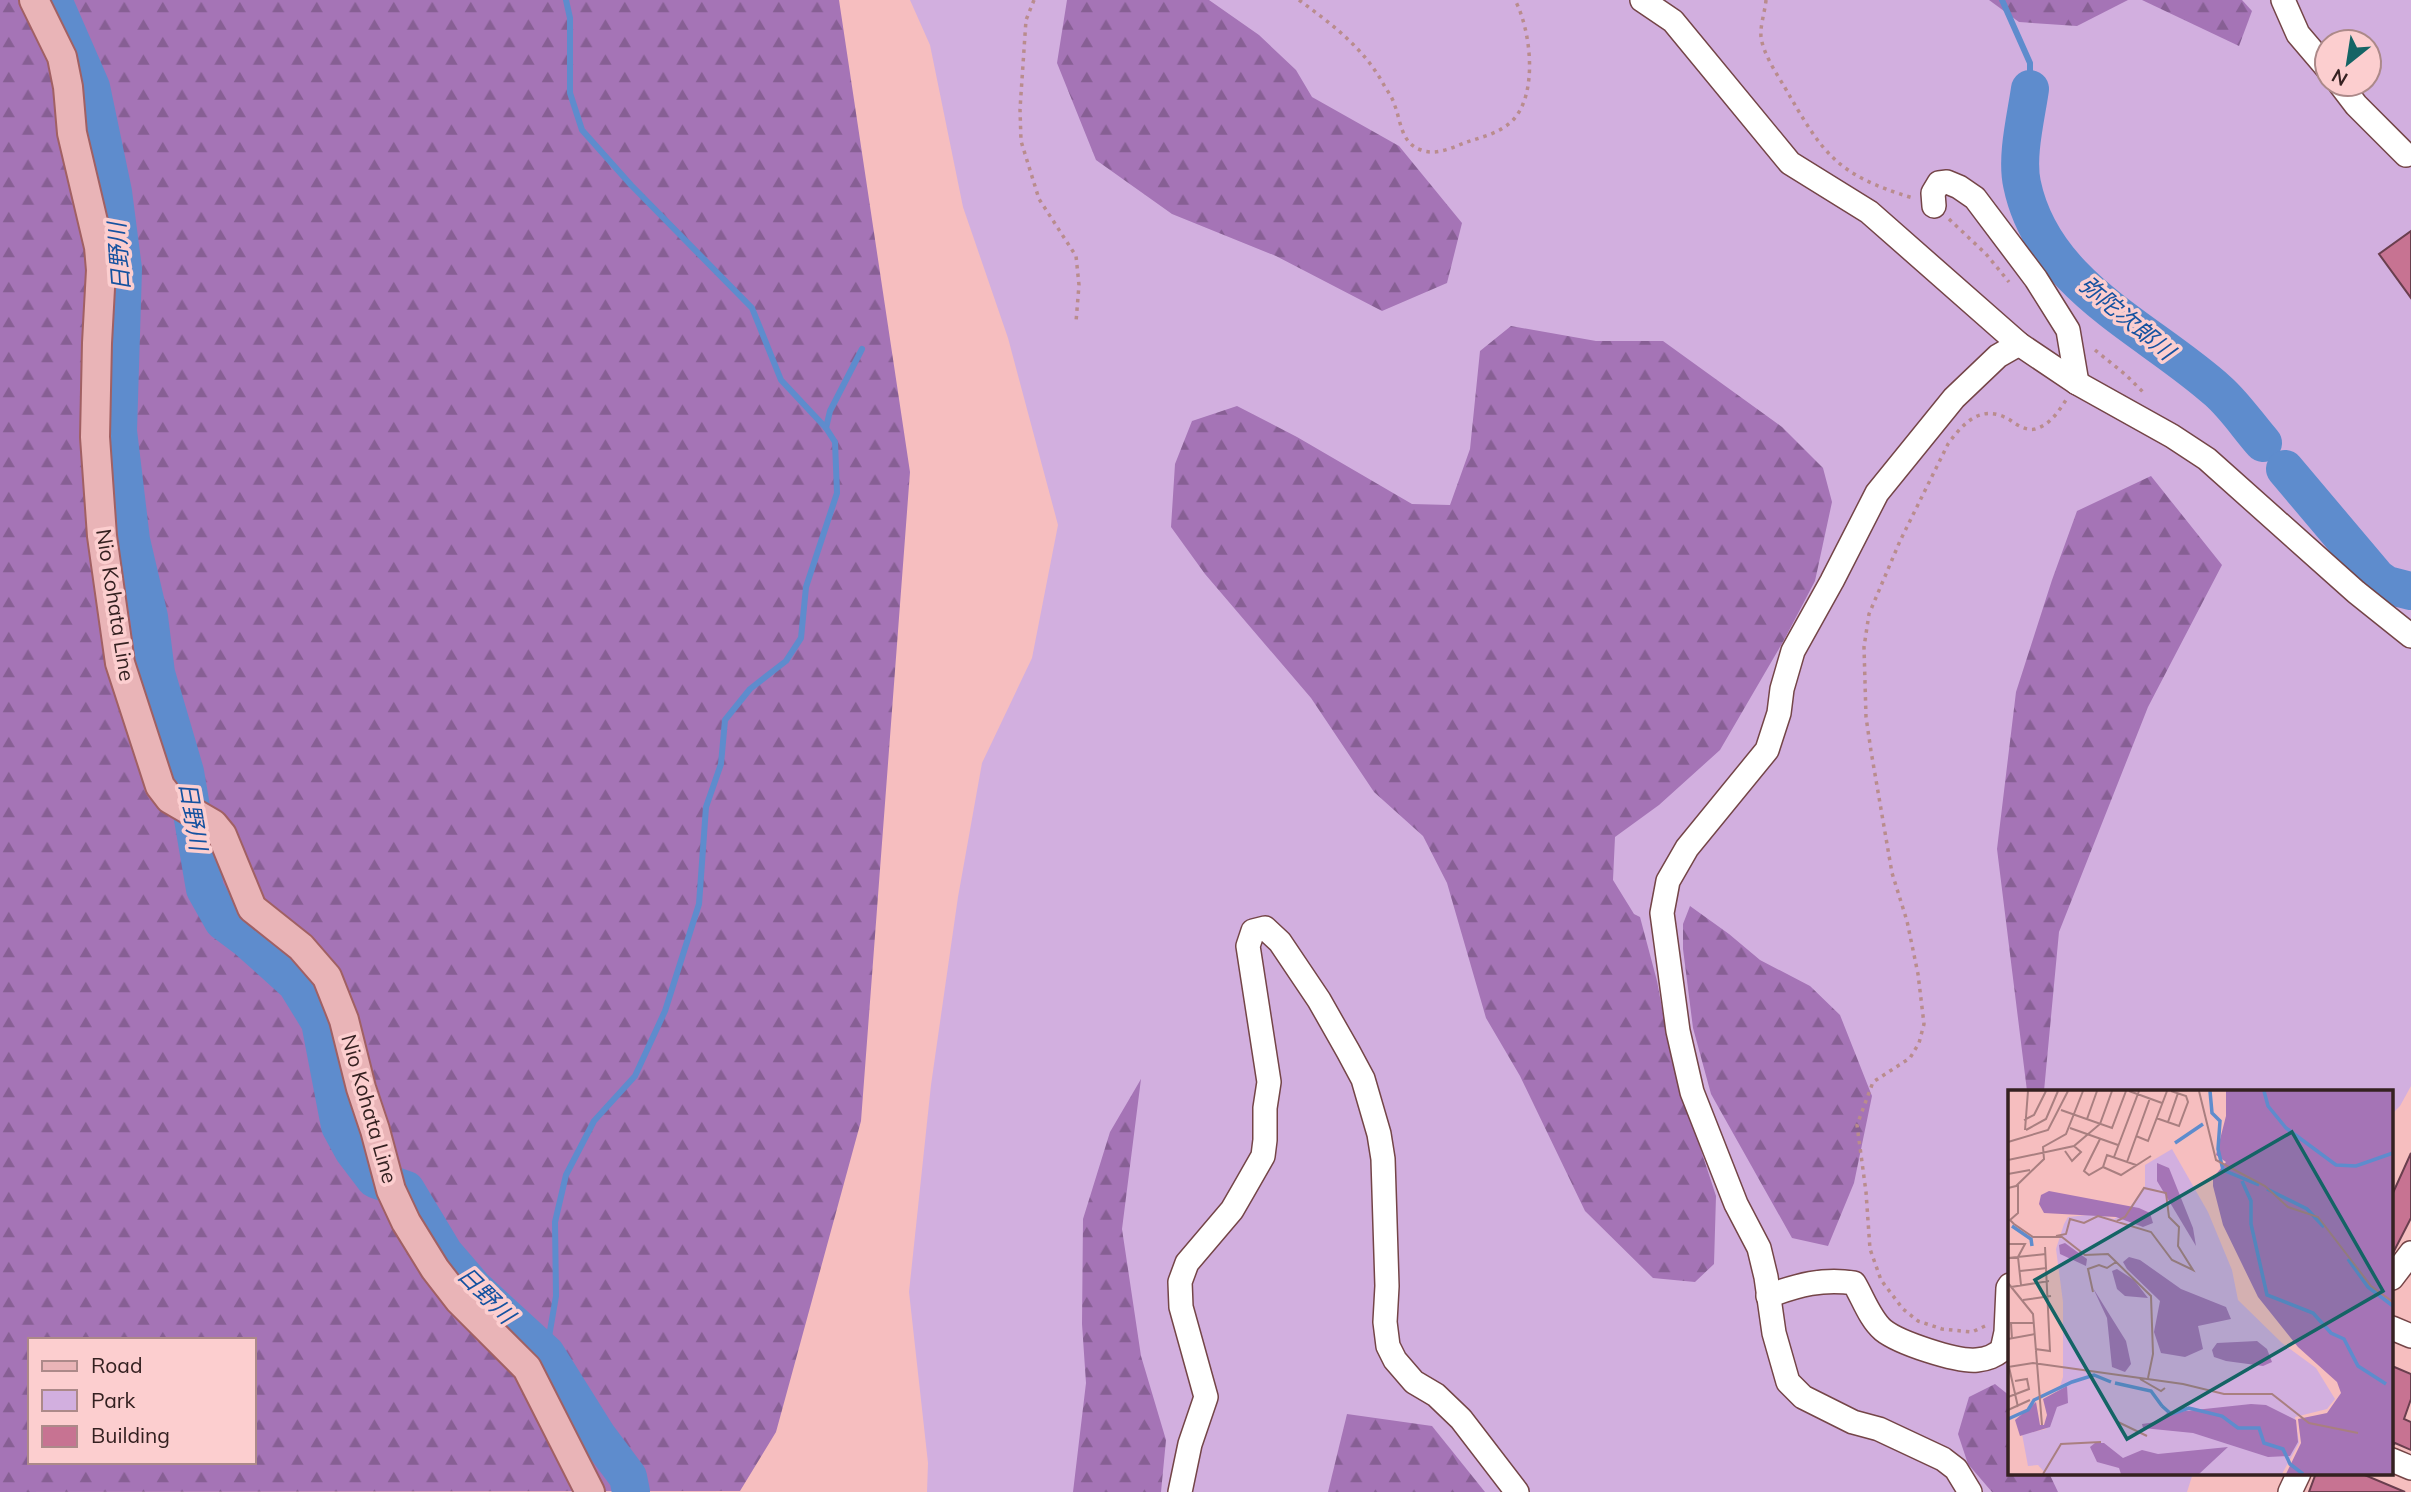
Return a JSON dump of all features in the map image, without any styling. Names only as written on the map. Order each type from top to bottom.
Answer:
[{"type":"main road","name":"Nio Kohata Line","points":[[34,0],[62,57],[72,133],[99,247],[101,270],[95,436],[102,536],[120,663],[160,786],[170,799],[213,824],[222,835],[252,908],[301,947],[327,977],[344,1020],[389,1181],[406,1222],[435,1269],[459,1300],[527,1368],[590,1492]]},
{"type":"street","points":[[1643,0],[1673,20],[1790,163],[1869,212],[2019,344],[2077,383],[2172,436],[2207,459],[2356,592],[2411,636]]},
{"type":"street","points":[[2283,0],[2298,34],[2313,52]]},
{"type":"street","points":[[2351,98],[2406,155]]},
{"type":"street","points":[[1934,206],[1933,193],[1939,183],[1947,182],[1959,187],[1975,198],[2036,279],[2068,330],[2077,383]]},
{"type":"street","points":[[1970,1492],[1956,1469],[1943,1459],[1879,1429],[1853,1422],[1803,1397],[1788,1381],[1774,1333],[1759,1248],[1736,1204],[1692,1092],[1678,1031],[1662,913],[1668,881],[1687,848],[1768,750],[1793,650],[1877,492],[1954,398],[1998,356],[2019,344]]},
{"type":"street","points":[[1180,1492],[1190,1444],[1206,1397],[1181,1307],[1180,1282],[1187,1263],[1232,1210],[1263,1156],[1269,1082],[1248,946],[1254,931],[1265,928],[1280,942],[1319,1000],[1348,1051],[1363,1079],[1380,1134],[1388,1346],[1395,1360],[1414,1382],[1436,1395],[1461,1419],[1517,1492]]},
{"type":"street","points":[[2394,1275],[2411,1254]]},
{"type":"street","points":[[1768,1296],[1808,1283],[1835,1280],[1854,1283],[1873,1319],[1882,1329],[1900,1340],[1930,1351],[1974,1360],[1992,1358],[2002,1350],[2008,1288]]},
{"type":"street","points":[[2394,1329],[2411,1336]]},
{"type":"street","points":[[2394,1461],[2411,1468]]},
{"type":"street","points":[[2290,1492],[2299,1474]]},
{"type":"path","points":[[1034,0],[1026,20],[1020,109],[1021,141],[1039,199],[1076,256],[1079,285],[1076,322]]},
{"type":"path","points":[[1299,0],[1340,30],[1367,59],[1395,106],[1399,125],[1409,142],[1420,150],[1435,153],[1496,132],[1512,121],[1523,103],[1529,82],[1528,45],[1521,11],[1515,0]]},
{"type":"path","points":[[1766,0],[1761,39],[1780,79],[1820,145],[1837,163],[1864,180],[1934,206],[1986,254],[2004,278],[2013,285]]},
{"type":"path","points":[[2068,330],[2126,375],[2152,402]]},
{"type":"path","points":[[2007,1317],[1972,1332],[1942,1329],[1918,1321],[1903,1309],[1881,1280],[1870,1249],[1857,1125],[1873,1082],[1910,1058],[1919,1043],[1924,1024],[1918,974],[1907,921],[1892,873],[1871,751],[1866,717],[1864,647],[1869,614],[1900,541],[1955,433],[1971,418],[1995,414],[2032,430],[2048,423],[2077,383]]},
{"type":"green space","points":[[0,0],[839,0],[910,472],[861,1121],[776,1432],[740,1491],[0,1492]]},
{"type":"green space","points":[[910,0],[2411,0],[2411,1086],[2394,1112],[2394,1090],[2008,1090],[2008,1474],[2193,1474],[2187,1492],[927,1492],[928,1463],[909,1292],[931,1085],[958,897],[982,763],[1032,658],[1058,525],[1008,338],[963,207],[930,45]]},
{"type":"green space","points":[[1067,0],[1209,0],[1259,35],[1296,70],[1312,97],[1399,146],[1462,223],[1447,283],[1382,311],[1276,256],[1172,214],[1096,160],[1057,63]]},
{"type":"green space","points":[[1989,0],[2128,0],[2077,26],[2019,22]]},
{"type":"green space","points":[[2142,0],[2242,0],[2252,11],[2239,46]]},
{"type":"green space","points":[[1511,326],[1596,341],[1663,341],[1782,427],[1823,468],[1832,502],[1815,581],[1720,750],[1659,805],[1615,837],[1613,880],[1634,914],[1640,917],[1657,981],[1672,1062],[1716,1196],[1714,1264],[1695,1282],[1653,1278],[1585,1211],[1520,1076],[1486,1018],[1447,883],[1423,836],[1374,792],[1311,698],[1205,574],[1171,527],[1175,464],[1192,421],[1237,406],[1297,437],[1412,504],[1450,505],[1470,449],[1480,351]]},
{"type":"green space","points":[[2151,476],[2222,565],[2148,707],[2059,932],[2044,1090],[2027,1090],[1997,849],[2016,692],[2077,511]]},
{"type":"green space","points":[[1690,906],[1760,960],[1810,986],[1840,1015],[1872,1096],[1854,1183],[1828,1246],[1792,1238],[1711,1094],[1693,1028],[1683,949],[1683,924]]},
{"type":"green space","points":[[1141,1079],[1122,1229],[1141,1356],[1166,1440],[1161,1492],[1073,1492],[1086,1383],[1082,1324],[1083,1219],[1110,1132]]},
{"type":"green space","points":[[1995,1384],[2008,1394],[2008,1474],[2049,1474],[2058,1492],[1992,1492],[1968,1464],[1958,1434],[1969,1397]]},
{"type":"green space","points":[[1347,1414],[1432,1426],[1485,1492],[1328,1492]]},
{"type":"building","points":[[2411,231],[2411,298],[2379,254]]},
{"type":"building","points":[[2411,1153],[2411,1218],[2394,1251],[2394,1191]]},
{"type":"building","points":[[2394,1367],[2411,1374],[2411,1399],[2404,1419],[2411,1422],[2411,1450],[2395,1443]]},
{"type":"building","points":[[2316,1474],[2362,1474],[2405,1492],[2309,1492]]},
{"type":"waterway","name":"日野川","points":[[53,0],[91,87],[113,192],[123,269],[118,431],[131,540],[149,617],[156,673],[185,772],[205,889],[223,921],[296,983],[320,1022],[340,1126],[353,1150],[375,1179],[406,1190],[444,1253],[474,1288],[546,1354],[598,1437],[628,1477],[631,1492]]},
{"type":"waterway","points":[[546,1354],[556,1296],[555,1222],[566,1175],[594,1121],[635,1076],[665,1011],[699,904],[706,807],[721,764],[725,720],[750,689],[786,661],[801,638],[806,587],[837,493],[835,442],[826,428],[781,380],[752,308],[631,185],[582,130],[570,93],[570,18],[566,0]]},
{"type":"waterway","points":[[2002,0],[2030,63],[2030,89]]},
{"type":"waterway","name":"弥陀次郎川","points":[[2030,89],[2022,136],[2020,173],[2034,220],[2052,251],[2075,278],[2102,302],[2218,391],[2263,443]]},
{"type":"waterway","points":[[826,428],[830,411],[862,349]]},
{"type":"waterway","name":"弥陀次郎川","points":[[2285,469],[2377,578],[2387,585],[2411,591]]}]
